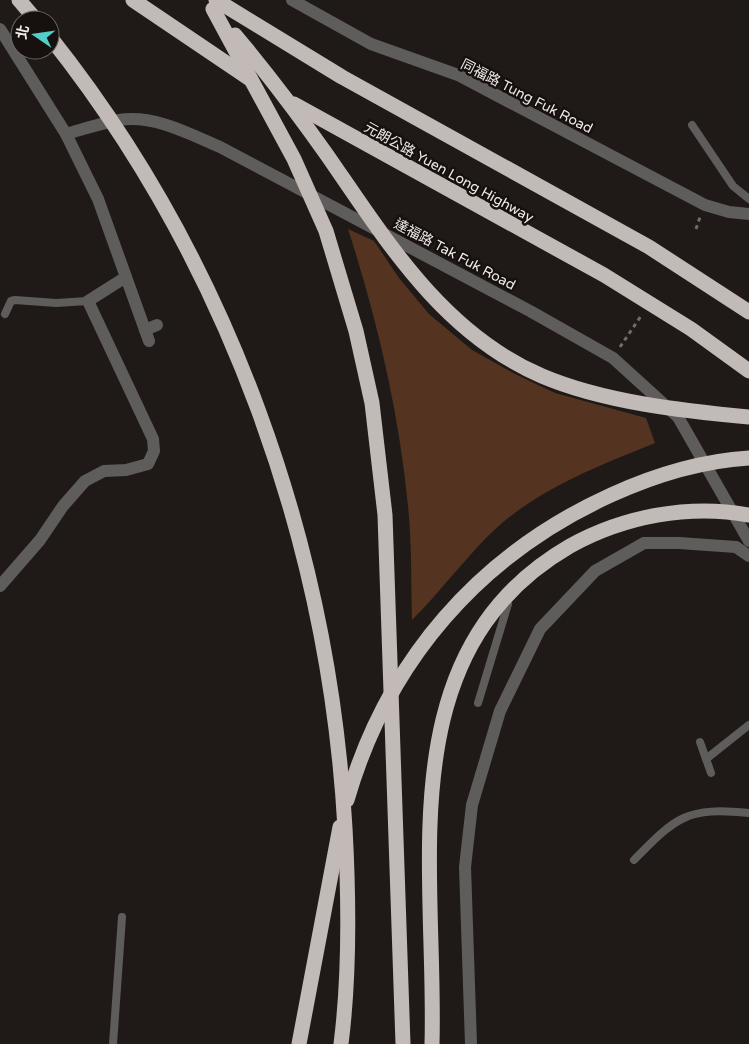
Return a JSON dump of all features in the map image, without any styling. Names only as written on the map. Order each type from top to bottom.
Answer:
[{"type":"highway","points":[[19,0],[28,10]]},
{"type":"highway","name":"元朗公路 Yuen Long Highway","points":[[133,0],[246,76],[320,120],[640,297],[691,329],[749,371]]},
{"type":"highway","points":[[212,3],[649,247],[749,312]]},
{"type":"highway","points":[[212,3],[312,134],[359,204],[412,274],[450,314],[485,344],[541,375],[588,392],[690,410],[749,416]]},
{"type":"highway","points":[[212,3],[294,159],[326,231],[356,330],[372,403],[386,515],[403,1044]]},
{"type":"highway","points":[[60,50],[90,90],[131,152],[190,255],[244,374],[279,469],[299,537],[328,674],[343,790],[348,910],[341,1044]]},
{"type":"highway","points":[[299,1044],[328,885],[352,780],[382,708],[396,683],[430,636],[468,591],[493,568],[566,518],[600,500],[658,476],[724,460],[749,458]]},
{"type":"highway","points":[[432,1044],[430,816],[437,741],[447,701],[461,664],[482,628],[513,590],[542,564],[560,552],[616,526],[677,512],[718,512],[749,515]]},
{"type":"street","name":"同福路 Tung Fuk Road","points":[[292,0],[371,44],[458,75],[705,205],[729,212],[749,214]]},
{"type":"street","points":[[0,29],[66,134],[98,199],[126,278],[151,332]]},
{"type":"street","name":"達福路 Tak Fuk Road","points":[[66,134],[121,120],[147,121],[179,130],[229,152],[530,311],[613,358],[678,417],[749,540]]},
{"type":"street","points":[[0,586],[40,540],[63,506],[85,481],[104,471],[126,470],[148,464],[154,451],[153,439],[88,301],[126,278]]},
{"type":"street","points":[[471,1044],[465,867],[472,805],[500,711],[540,629],[595,571],[644,543],[679,543],[736,547],[749,556]]},
{"type":"lane","points":[[692,125],[733,186],[749,199]]},
{"type":"lane","points":[[5,314],[11,301],[15,300],[56,303],[88,301]]},
{"type":"lane","points":[[478,702],[513,590]]},
{"type":"lane","points":[[706,759],[749,725]]},
{"type":"lane","points":[[700,742],[711,773]]},
{"type":"lane","points":[[634,860],[661,833],[690,814],[715,810],[749,813]]},
{"type":"lane","points":[[113,1044],[122,917]]},
{"type":"path","points":[[613,358],[641,316]]},
{"type":"shaded area","points":[[348,229],[374,241],[399,278],[429,314],[472,350],[515,374],[555,393],[646,418],[655,443],[567,481],[525,505],[489,535],[412,620],[409,520],[399,436],[386,366],[359,263]]}]
